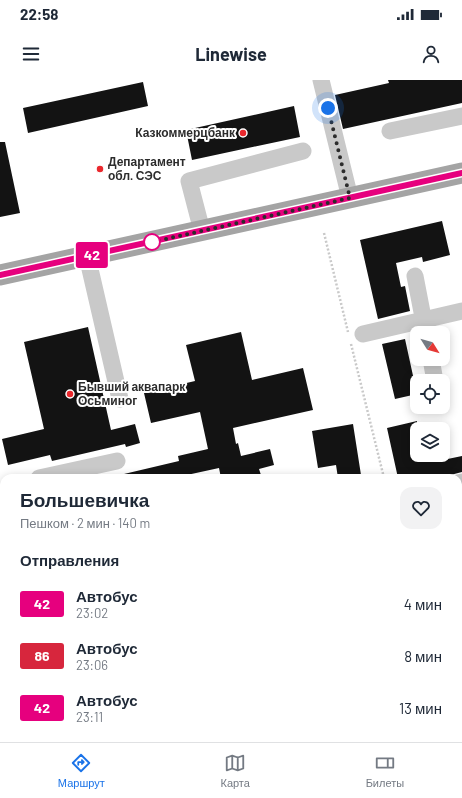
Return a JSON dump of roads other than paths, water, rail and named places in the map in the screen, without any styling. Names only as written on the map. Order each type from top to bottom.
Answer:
[{"type":"main road","points":[[0,275],[462,173]]},
{"type":"street","points":[[321,80],[350,198]]},
{"type":"street","points":[[390,132],[462,116]]},
{"type":"street","points":[[202,231],[189,181],[303,151]]},
{"type":"street","points":[[87,256],[120,399]]},
{"type":"street","points":[[415,276],[425,326],[462,311]]},
{"type":"street","points":[[354,336],[410,328]]},
{"type":"street","points":[[87,473],[117,461]]},
{"type":"place","name":"Казкоммерцбанк","points":[[243,133]]},
{"type":"place","name":"Департамент обл. СЭС","points":[[100,169]]},
{"type":"place","name":"Бывший аквапарк Осьминог","points":[[70,394]]}]
